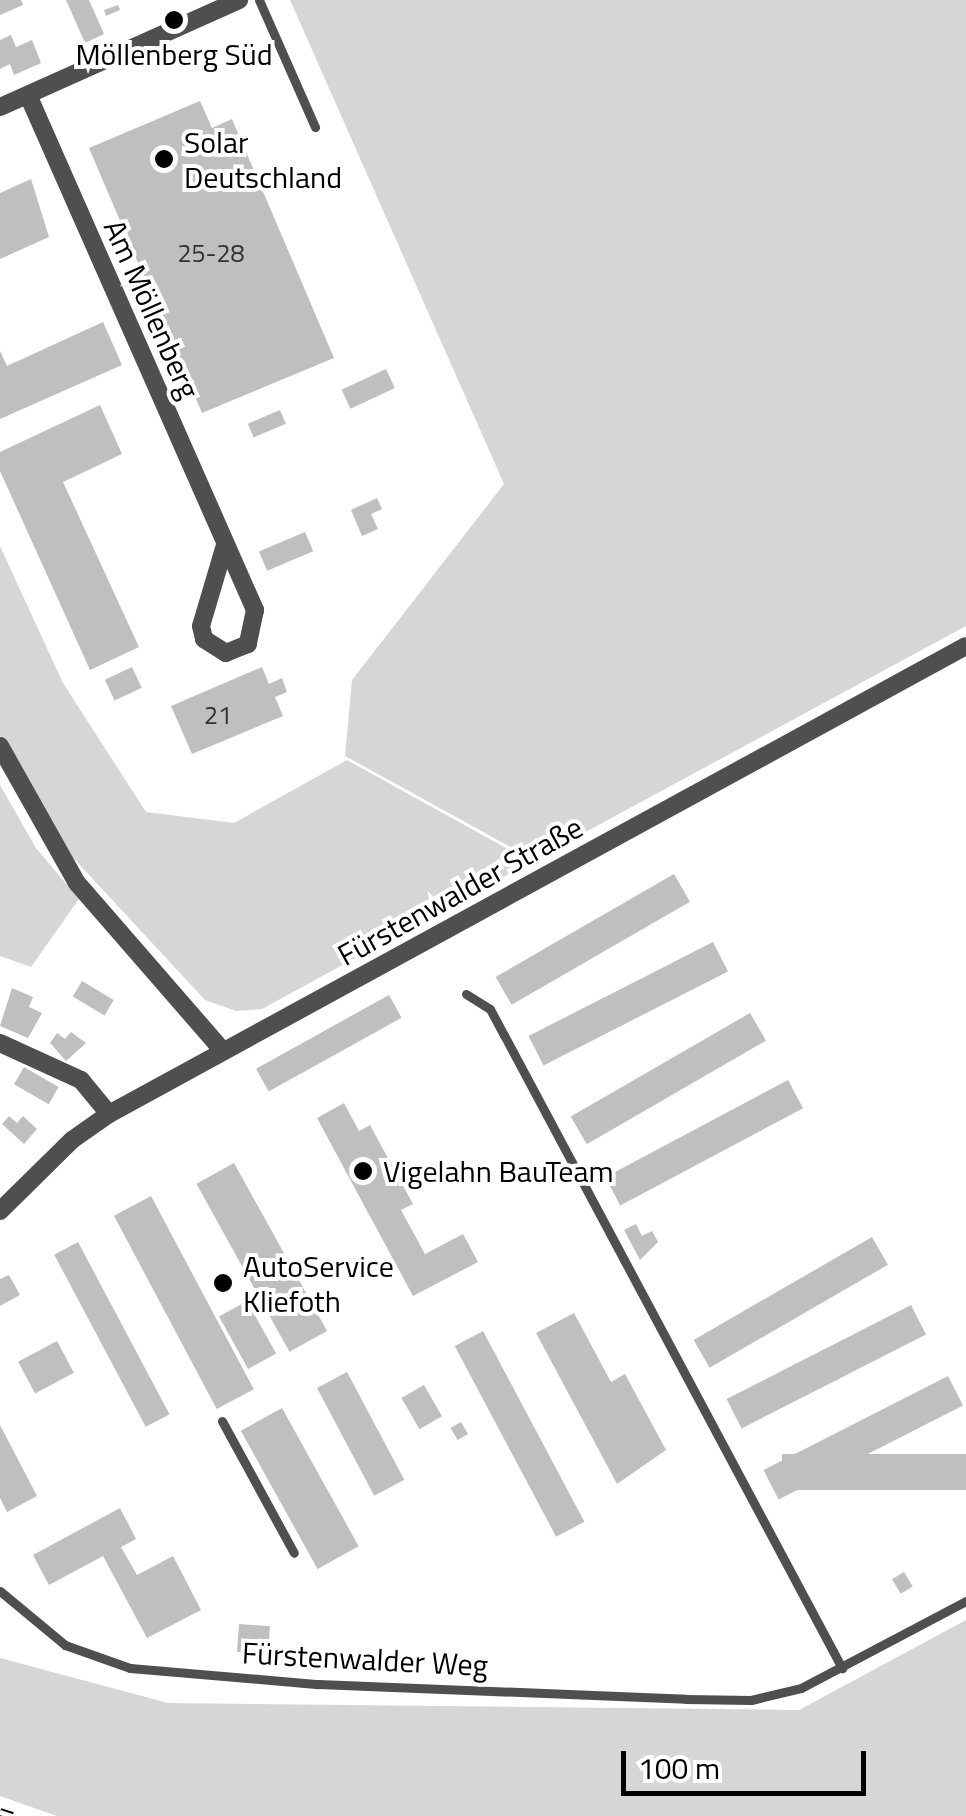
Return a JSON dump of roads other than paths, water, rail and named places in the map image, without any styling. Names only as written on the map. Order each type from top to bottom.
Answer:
[{"type":"street","points":[[0,107],[238,0]]},
{"type":"street","name":"Am Möllenberg","points":[[28,95],[225,545],[256,622],[248,644],[226,653],[204,639],[201,626],[225,545]]},
{"type":"street","name":"Fürstenwalder Straße","points":[[0,1211],[72,1140],[108,1114],[966,646]]},
{"type":"street","points":[[0,746],[78,883],[222,1050]]},
{"type":"street","points":[[0,1043],[81,1080],[108,1114]]},
{"type":"lane","points":[[259,0],[315,127]]},
{"type":"lane","points":[[466,994],[490,1009],[842,1668]]},
{"type":"lane","points":[[222,1420],[294,1553]]},
{"type":"lane","name":"Fürstenwalder Weg","points":[[0,1591],[65,1645],[130,1668],[318,1684],[750,1700],[801,1688],[966,1601]]},
{"type":"railway","points":[[0,1812],[12,1816]]},
{"type":"place","name":"Möllenberg Süd","points":[[174,20]]},
{"type":"place","name":"Solar Deutschland","points":[[164,159]]},
{"type":"place","name":"Vigelahn BauTeam","points":[[363,1171]]},
{"type":"place","name":"AutoService Kliefoth","points":[[223,1283]]}]
